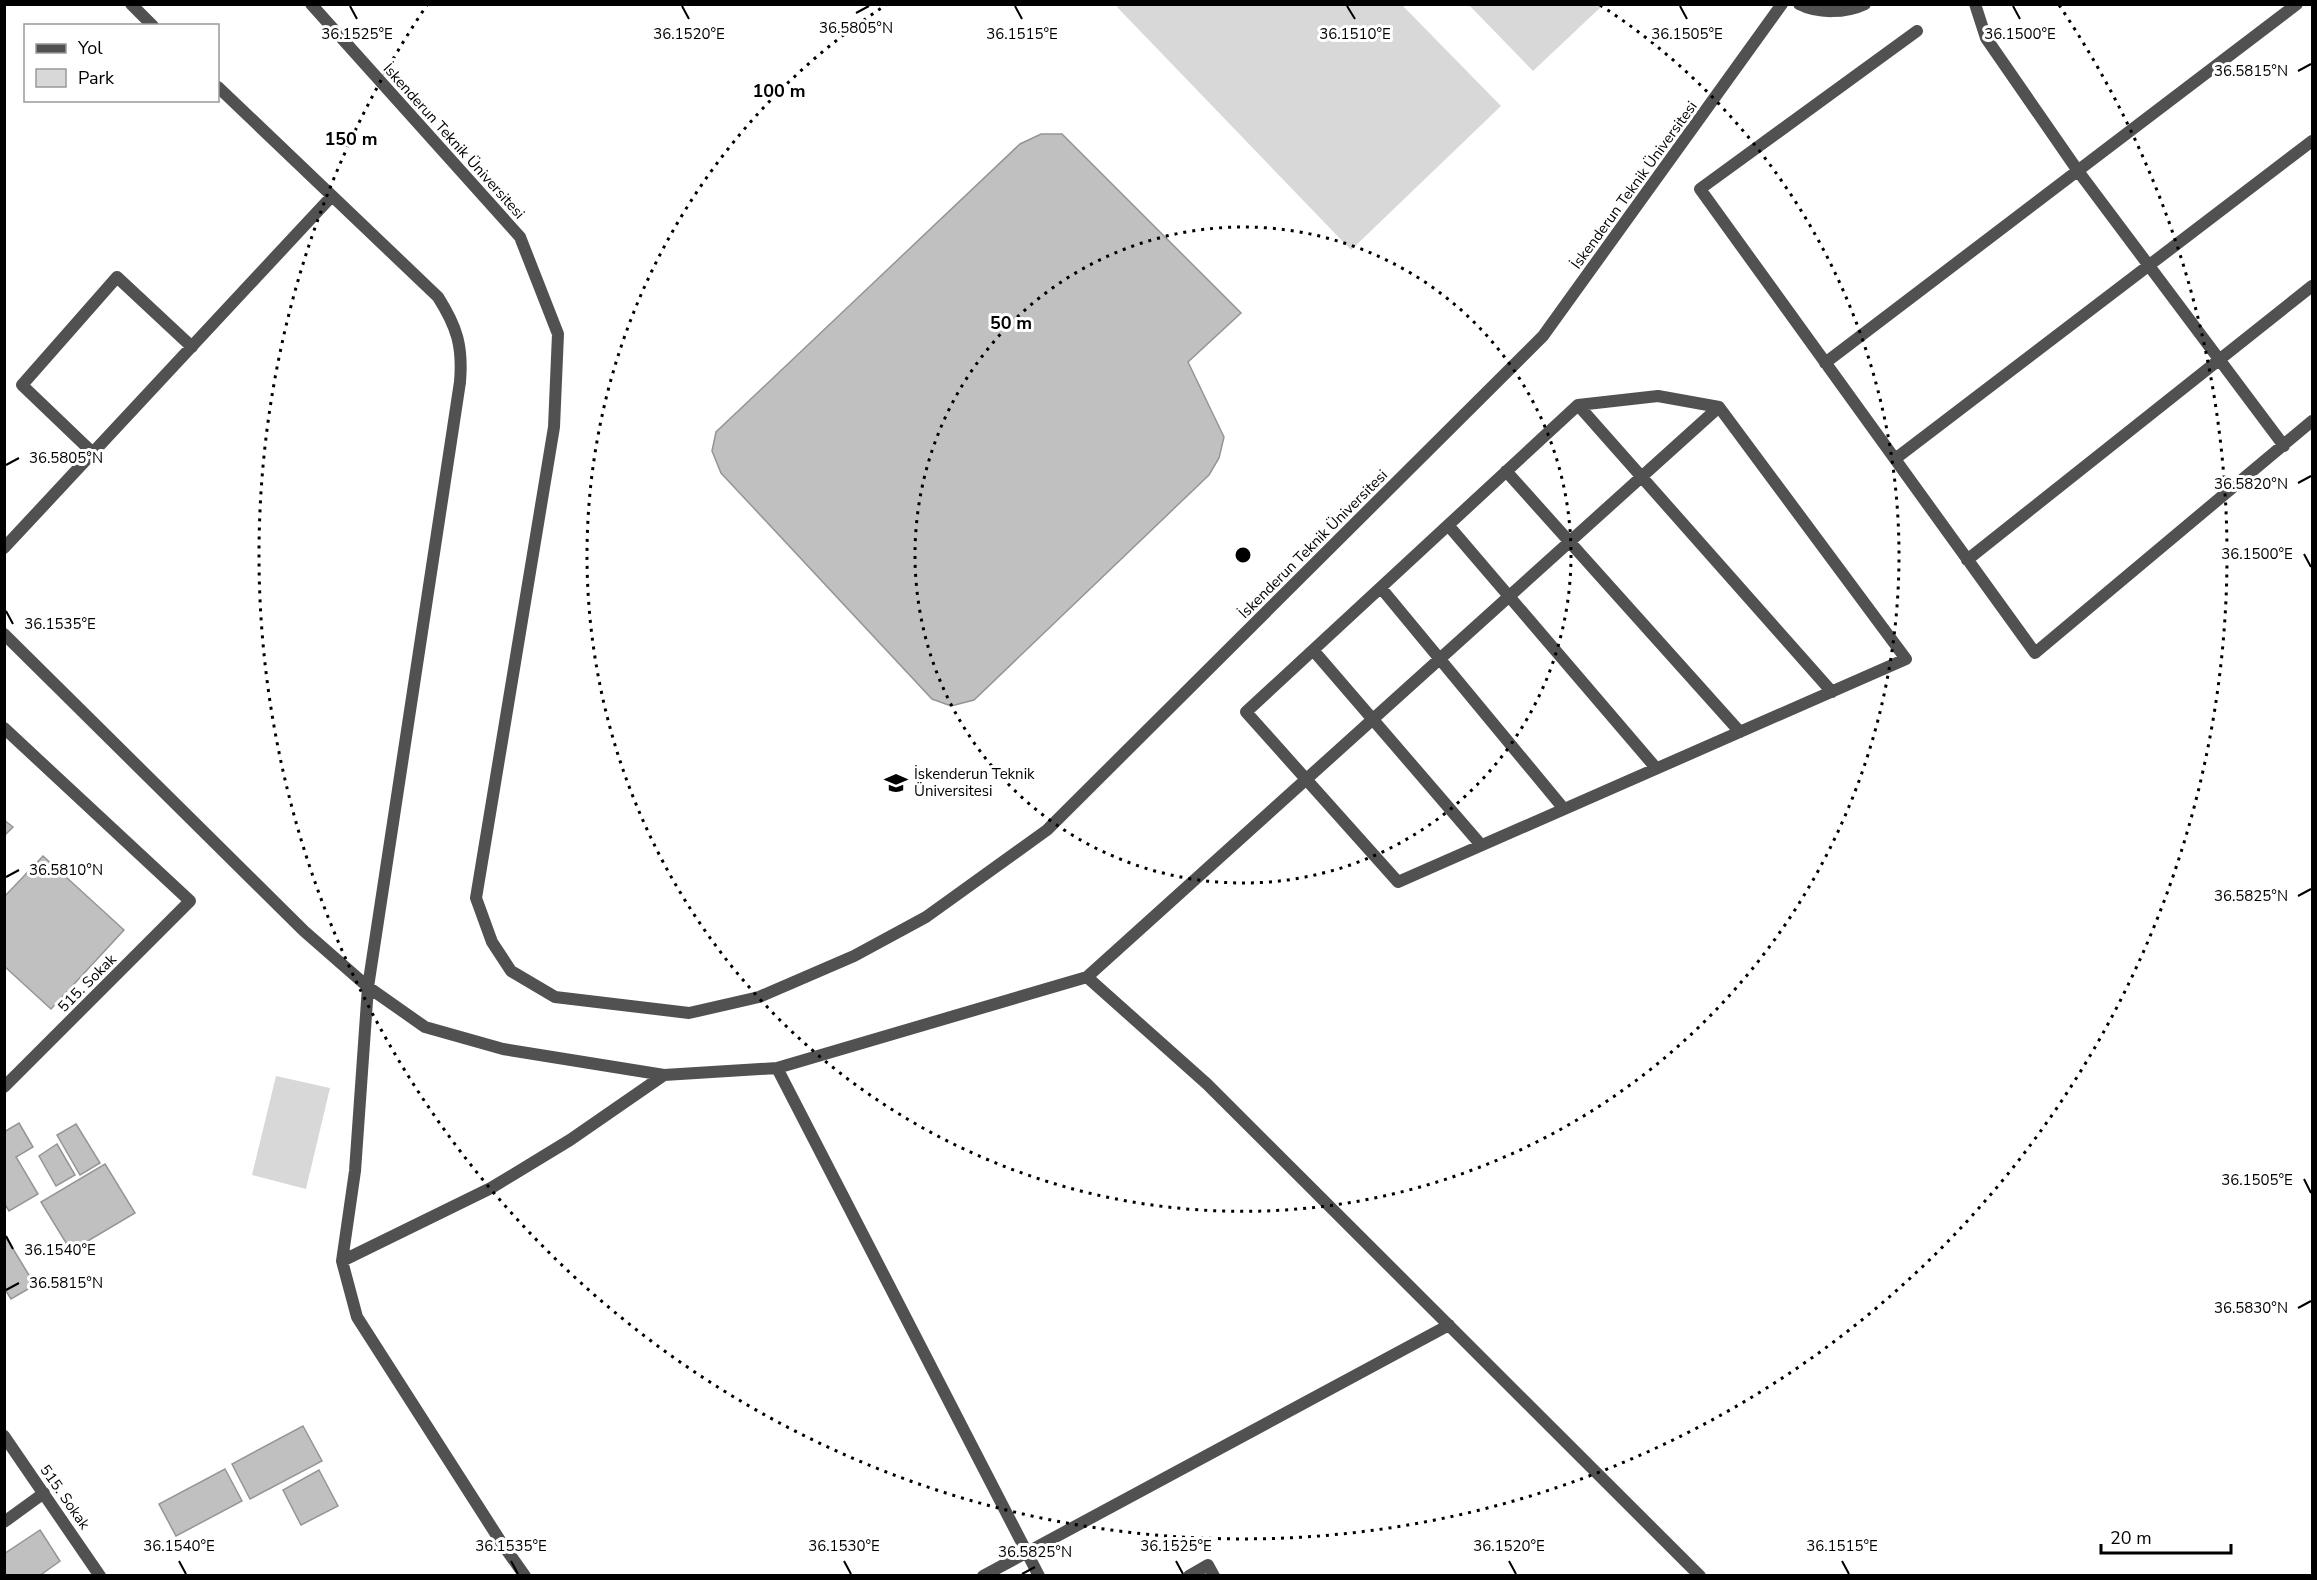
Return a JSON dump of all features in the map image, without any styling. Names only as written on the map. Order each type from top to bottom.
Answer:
[{"type":"street","points":[[131,4],[151,24]]},
{"type":"street","name":"İskenderun Teknik Üniversitesi","points":[[310,4],[520,237],[558,334],[554,427],[476,898],[492,942],[511,970],[555,997],[689,1013],[759,997],[854,956],[926,916],[1047,830],[1543,336],[1782,4]]},
{"type":"street","points":[[1799,4],[1829,12],[1857,8],[1865,4]]},
{"type":"street","points":[[1975,4],[1986,38],[2078,171],[2284,446]]},
{"type":"street","points":[[1826,363],[2297,4]]},
{"type":"street","points":[[1917,31],[1700,189],[2035,653],[2313,421]]},
{"type":"street","points":[[219,88],[438,297],[452,318],[460,342],[461,361],[369,987],[355,1171],[342,1261],[357,1317],[501,1542],[525,1575]]},
{"type":"street","points":[[1894,459],[2313,141]]},
{"type":"street","points":[[4,548],[332,196]]},
{"type":"street","points":[[93,453],[22,385],[117,277],[192,347]]},
{"type":"street","points":[[1967,560],[2313,286]]},
{"type":"street","points":[[1658,396],[1719,406],[1906,659],[1398,882],[1246,712],[1578,405],[1658,396]]},
{"type":"street","points":[[1578,405],[1832,692]]},
{"type":"street","points":[[4,634],[304,931],[369,987],[424,1028],[503,1049],[664,1075],[777,1068],[1087,977],[1719,406]]},
{"type":"street","points":[[1506,471],[1740,732]]},
{"type":"street","points":[[1448,525],[1656,768]]},
{"type":"street","points":[[1381,588],[1564,809]]},
{"type":"street","points":[[1313,650],[1481,845]]},
{"type":"street","name":"515. Sokak","points":[[4,728],[190,901],[4,1087]]},
{"type":"street","points":[[1087,977],[1208,1084],[1700,1575]]},
{"type":"street","points":[[777,1068],[1039,1575]]},
{"type":"street","points":[[342,1261],[491,1188],[570,1140],[664,1075]]},
{"type":"street","points":[[983,1575],[1449,1325]]},
{"type":"street","name":"515. Sokak","points":[[4,1437],[100,1575]]},
{"type":"street","points":[[4,1522],[44,1493]]},
{"type":"street","points":[[1189,1575],[1208,1565],[1214,1575]]},
{"type":"green space","points":[[1120,5],[1402,5],[1501,106],[1351,250],[1117,7]]},
{"type":"green space","points":[[1469,5],[1603,5],[1533,71]]},
{"type":"green space","points":[[276,1076],[330,1088],[306,1189],[252,1175]]},
{"type":"building","points":[[1041,134],[1062,134],[1241,313],[1188,362],[1224,437],[1219,458],[1209,475],[974,700],[951,706],[932,699],[721,473],[712,451],[716,432],[1020,144]]},
{"type":"building","points":[[4,820],[13,827],[4,836]]},
{"type":"building","points":[[43,856],[124,930],[51,1009],[4,966],[4,897]]},
{"type":"building","points":[[19,1123],[33,1147],[16,1157],[38,1194],[9,1211],[4,1203],[4,1132]]},
{"type":"building","points":[[76,1124],[100,1163],[80,1175],[57,1135]]},
{"type":"building","points":[[57,1144],[75,1175],[56,1186],[39,1156]]},
{"type":"building","points":[[105,1164],[135,1213],[71,1251],[41,1202]]},
{"type":"building","points":[[4,1234],[35,1285],[11,1299],[4,1288]]},
{"type":"building","points":[[303,1426],[322,1461],[250,1499],[232,1464]]},
{"type":"building","points":[[225,1469],[242,1501],[176,1536],[159,1504]]},
{"type":"building","points":[[319,1470],[338,1506],[301,1525],[283,1490]]},
{"type":"building","points":[[40,1530],[60,1561],[39,1576],[4,1576],[4,1554]]},
{"type":"place","name":"İskenderun Teknik Üniversitesi","points":[[896,783]]}]
